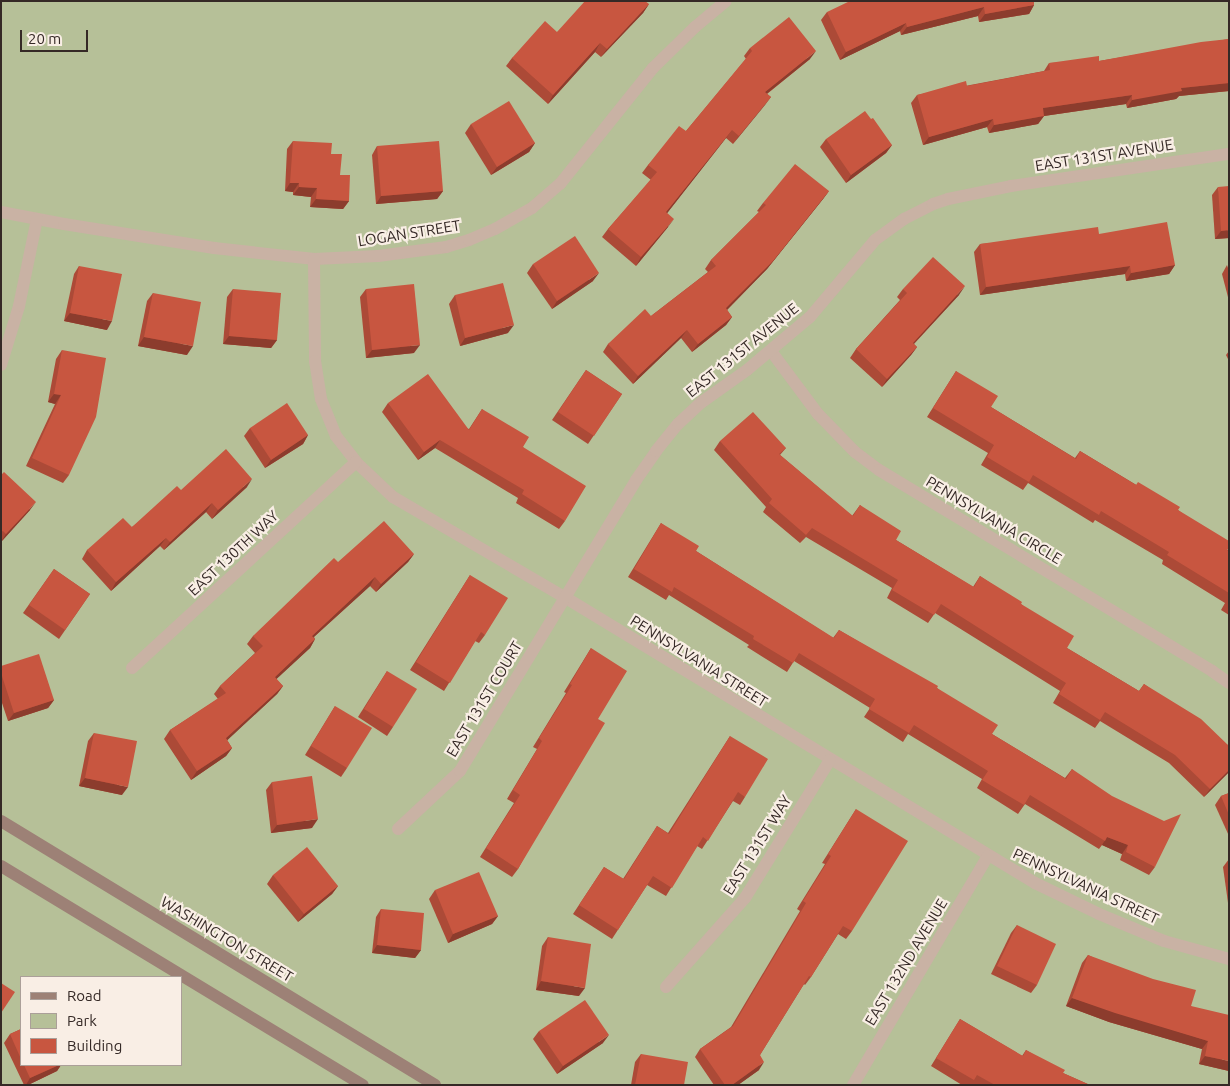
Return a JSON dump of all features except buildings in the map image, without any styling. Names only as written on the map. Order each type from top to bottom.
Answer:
[{"type":"main road","name":"WASHINGTON STREET","points":[[1,821],[435,1085]]},
{"type":"main road","points":[[1,866],[363,1085]]},
{"type":"street","name":"LOGAN STREET","points":[[1,212],[214,248],[314,259],[378,256],[446,246],[495,229],[532,208],[560,184],[653,68],[695,27],[726,1]]},
{"type":"street","name":"EAST 131ST AVENUE","points":[[566,598],[636,480],[678,424],[702,402],[771,351],[810,317],[855,261],[876,240],[904,219],[933,204],[1011,186],[1229,154]]},
{"type":"street","points":[[1,365],[19,306],[37,219]]},
{"type":"street","name":"PENNSYLVANIA STREET","points":[[314,259],[314,361],[317,380],[328,419],[336,436],[356,462],[394,497],[566,598],[1035,883],[1099,914],[1164,941],[1229,959]]},
{"type":"street","name":"PENNSYLVANIA CIRCLE","points":[[771,351],[818,414],[855,452],[879,470],[1229,683]]},
{"type":"street","name":"EAST 130TH WAY","points":[[132,668],[356,462]]},
{"type":"street","name":"EAST 131ST COURT","points":[[398,829],[460,771],[566,598]]},
{"type":"street","name":"EAST 131ST WAY","points":[[666,987],[745,898],[830,760]]},
{"type":"street","name":"EAST 132ND AVENUE","points":[[858,1083],[988,856]]},
{"type":"green space","points":[[1,1],[1229,1],[1229,1085],[1,1085]]}]
